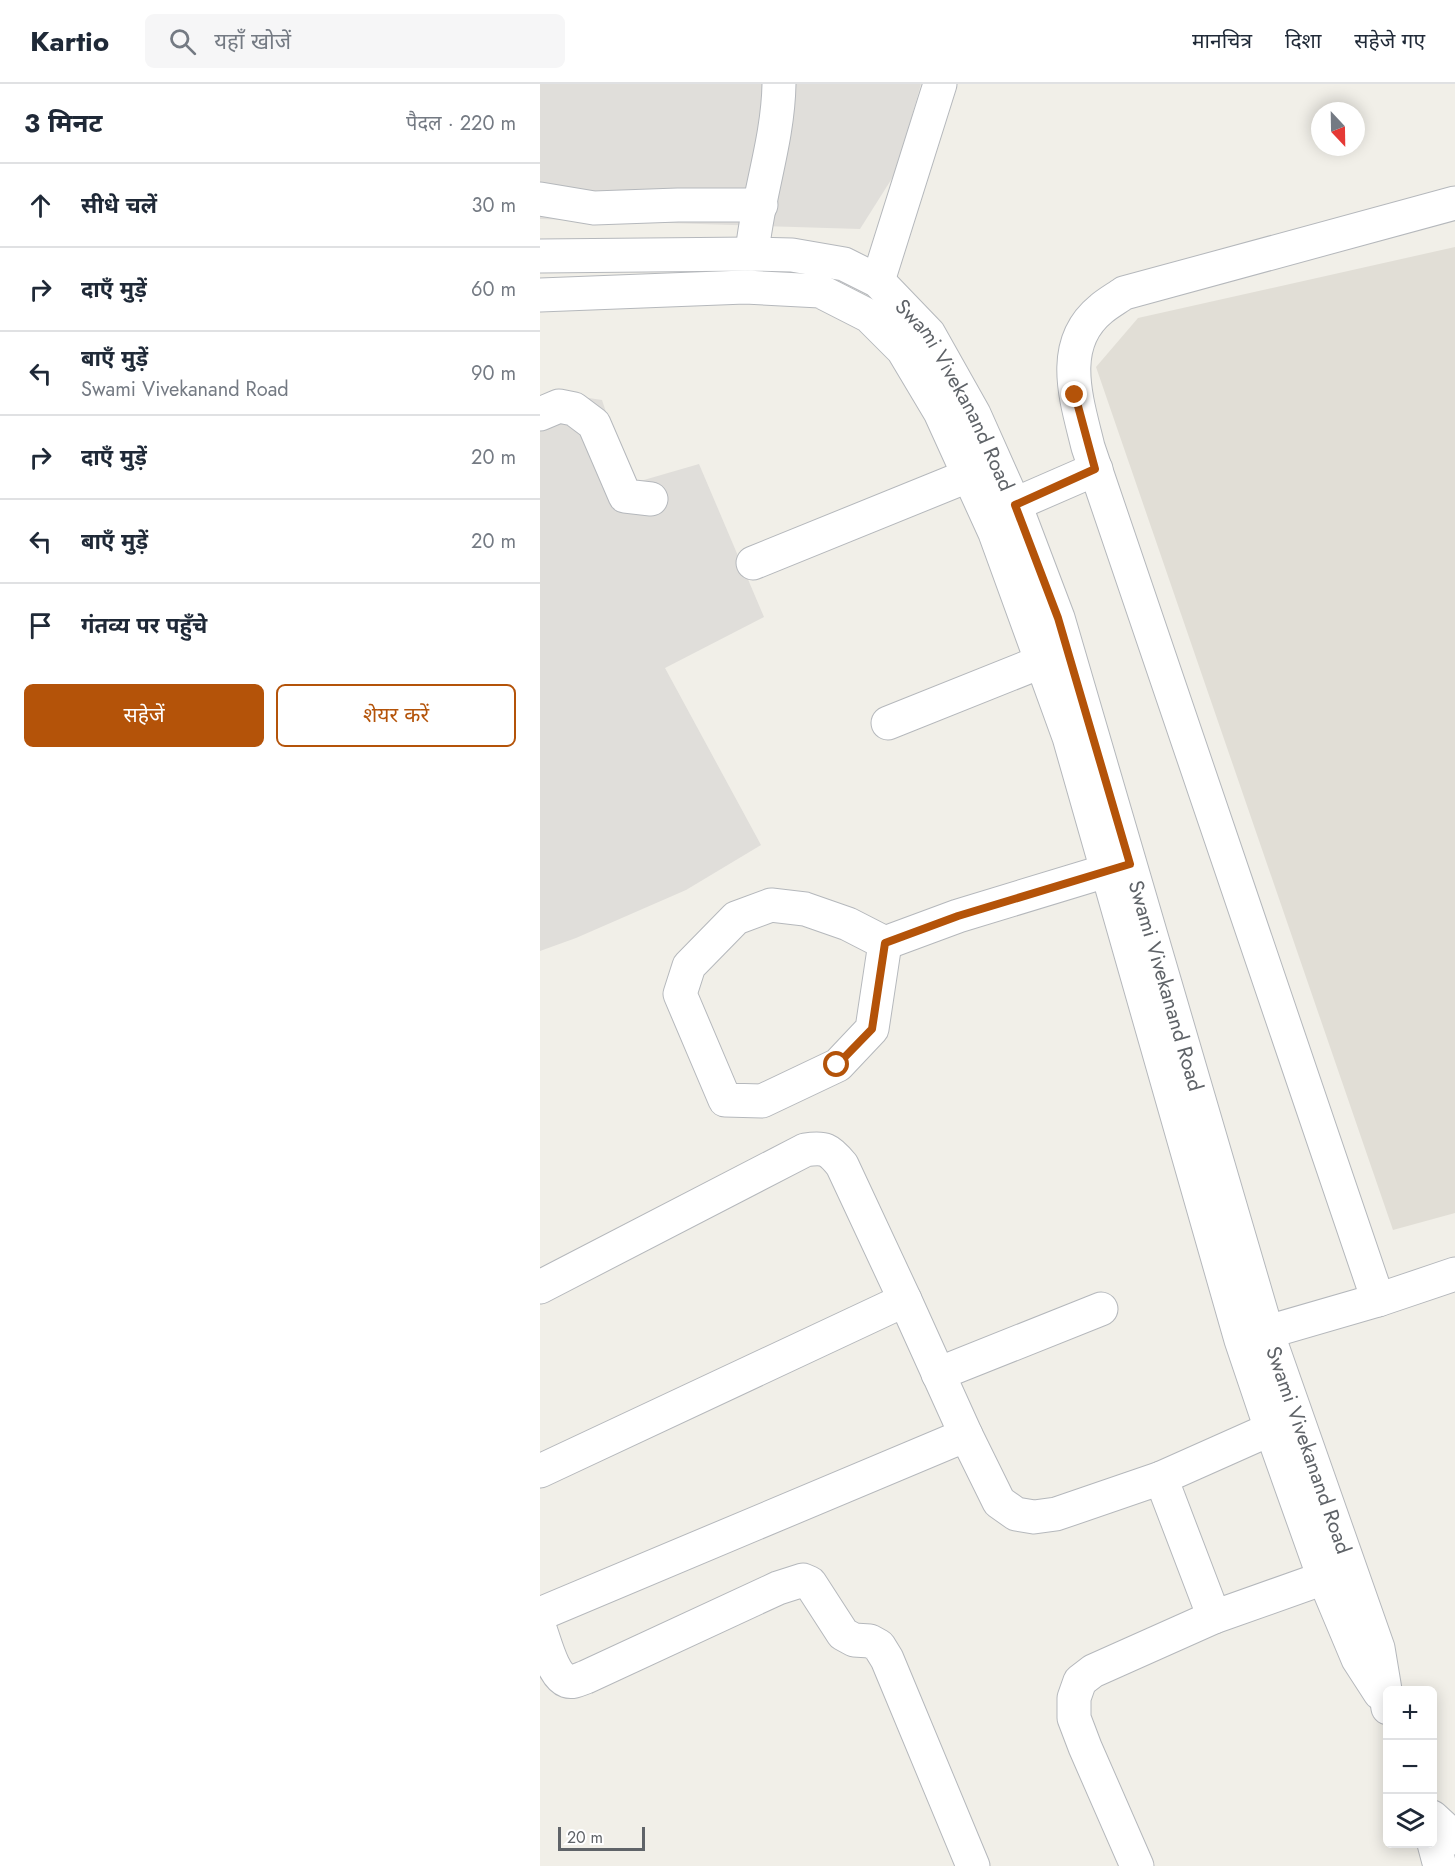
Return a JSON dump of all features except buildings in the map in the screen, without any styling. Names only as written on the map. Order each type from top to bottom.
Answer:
[{"type":"street","points":[[752,254],[755,226],[779,106],[779,84]]},
{"type":"street","points":[[878,281],[940,84]]},
{"type":"street","points":[[540,199],[594,208],[761,205]]},
{"type":"street","points":[[1378,1300],[1095,469],[1075,395],[1073,363],[1080,334],[1100,310],[1124,293],[1455,203]]},
{"type":"street","name":"Swami Vivekanand Road","points":[[540,256],[792,255],[844,264],[878,281],[929,334],[974,414],[1001,510],[996,533],[1055,656],[1069,737],[1119,867],[1254,1336],[1378,1648],[1384,1686]]},
{"type":"street","name":"Swami Vivekanand Road","points":[[540,295],[745,287],[820,291],[869,315],[903,350],[940,412],[970,475],[1001,510]]},
{"type":"street","points":[[540,414],[559,406],[574,409],[594,424],[625,496],[651,499]]},
{"type":"street","points":[[1001,510],[1095,469]]},
{"type":"street","points":[[753,563],[970,475]]},
{"type":"street","points":[[888,723],[1055,656]]},
{"type":"street","points":[[885,943],[872,1029],[837,1065],[762,1101],[724,1100],[680,994],[689,966],[736,918],[771,905],[805,909],[848,924],[885,943],[958,916],[1119,867]]},
{"type":"street","points":[[540,1287],[805,1150],[818,1148],[832,1152],[842,1165],[999,1502],[1016,1514],[1034,1517],[1056,1514],[1161,1478],[1270,1429]]},
{"type":"street","points":[[1254,1336],[1378,1300],[1455,1274]]},
{"type":"street","points":[[540,1471],[904,1300]]},
{"type":"street","points":[[938,1374],[1101,1308]]},
{"type":"street","name":"Swami Vivekanand Road","points":[[1254,1336],[1270,1429],[1324,1578],[1358,1659],[1383,1699]]},
{"type":"street","points":[[540,1614],[966,1435]]},
{"type":"street","points":[[1161,1478],[1214,1617]]},
{"type":"street","points":[[1137,1866],[1074,1718],[1074,1698],[1080,1681],[1094,1671],[1214,1617],[1324,1578]]},
{"type":"street","points":[[540,1629],[558,1674],[565,1680],[573,1682],[778,1588],[803,1580],[810,1583],[843,1634],[854,1640],[870,1641],[879,1646],[883,1652],[973,1866]]},
{"type":"street","points":[[1437,1822],[1455,1839]]},
{"type":"street","points":[[1435,1848],[1440,1866]]},
{"type":"shaded area","points":[[540,84],[921,84],[896,172],[860,229],[540,219]]},
{"type":"shaded area","points":[[1455,247],[1455,1213],[1393,1230],[1096,367],[1138,318]]},
{"type":"shaded area","points":[[556,393],[602,400],[630,484],[699,464],[764,617],[665,668],[761,845],[686,890],[576,938],[540,951],[540,399]]},
{"type":"route","points":[[837,1065],[872,1029],[885,943],[958,916],[1130,864],[1058,618],[1015,505],[1095,469],[1075,395]]}]
